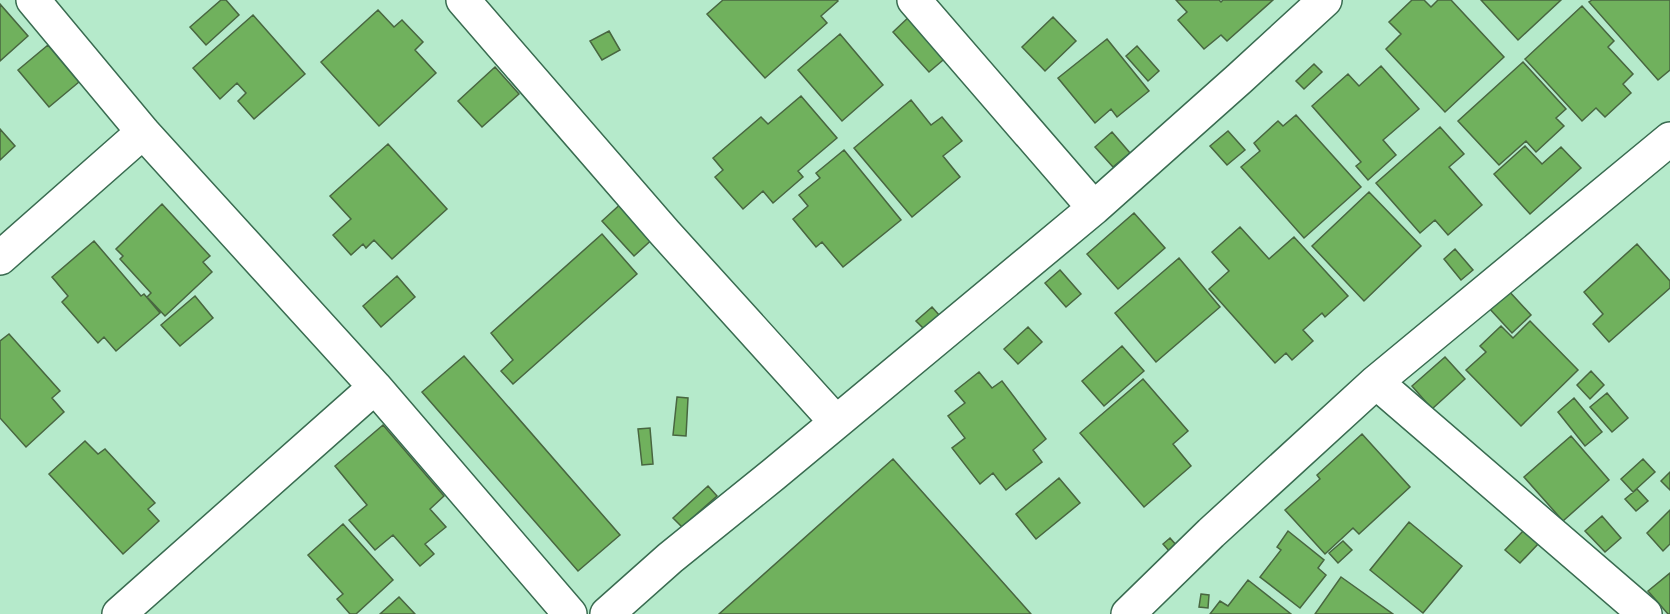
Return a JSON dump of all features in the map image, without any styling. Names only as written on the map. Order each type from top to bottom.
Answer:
[{"type":"street","points":[[33,0],[143,132],[375,387],[570,614]]},
{"type":"street","points":[[463,0],[665,233],[836,422]]},
{"type":"street","points":[[914,0],[1094,208]]},
{"type":"street","points":[[607,614],[670,558],[1094,208],[1325,0]]},
{"type":"street","points":[[0,258],[143,132]]},
{"type":"street","points":[[1128,614],[1211,533],[1376,382],[1670,139]]},
{"type":"street","points":[[1376,382],[1645,614]]},
{"type":"street","points":[[118,614],[375,387]]},
{"type":"building","points":[[221,0],[226,0],[239,15],[206,45],[190,27]]},
{"type":"building","points":[[723,0],[838,1],[821,16],[827,23],[765,78],[707,14]]},
{"type":"building","points":[[1176,0],[1219,0],[1221,2],[1223,0],[1273,0],[1227,41],[1221,35],[1204,49],[1178,20],[1187,12]]},
{"type":"building","points":[[1412,0],[1424,0],[1431,7],[1438,0],[1451,0],[1504,57],[1445,112],[1386,49],[1401,34],[1389,22]]},
{"type":"building","points":[[1481,0],[1561,0],[1518,40]]},
{"type":"building","points":[[1592,0],[1670,0],[1670,70],[1658,80],[1589,2]]},
{"type":"building","points":[[0,4],[28,36],[0,61]]},
{"type":"building","points":[[1582,6],[1614,41],[1608,47],[1633,74],[1623,84],[1631,93],[1605,117],[1596,108],[1582,121],[1525,59]]},
{"type":"building","points":[[378,10],[394,27],[402,20],[423,42],[415,50],[436,73],[379,126],[321,62]]},
{"type":"building","points":[[912,14],[949,55],[929,72],[893,32]]},
{"type":"building","points":[[253,15],[305,74],[254,119],[238,101],[246,93],[237,83],[220,99],[193,68]]},
{"type":"building","points":[[1053,17],[1076,41],[1045,71],[1022,47]]},
{"type":"building","points":[[609,31],[620,50],[602,60],[590,41]]},
{"type":"building","points":[[840,34],[883,85],[842,121],[798,70]]},
{"type":"building","points":[[1107,39],[1149,91],[1117,117],[1111,109],[1095,123],[1058,78]]},
{"type":"building","points":[[48,45],[79,82],[49,107],[18,70]]},
{"type":"building","points":[[1137,46],[1159,71],[1148,81],[1126,56]]},
{"type":"building","points":[[1523,62],[1566,109],[1556,118],[1564,126],[1536,152],[1526,141],[1499,165],[1458,121]]},
{"type":"building","points":[[1314,64],[1322,72],[1304,89],[1296,81]]},
{"type":"building","points":[[1381,66],[1419,109],[1383,140],[1396,155],[1368,180],[1356,166],[1361,162],[1312,106],[1348,74],[1359,86]]},
{"type":"building","points":[[495,67],[519,94],[482,127],[458,101]]},
{"type":"building","points":[[801,96],[837,138],[798,171],[803,177],[773,203],[763,191],[743,209],[715,177],[723,170],[713,158],[761,117],[768,124]]},
{"type":"building","points":[[911,100],[931,125],[942,117],[962,141],[943,156],[960,177],[912,217],[854,148]]},
{"type":"building","points":[[1296,115],[1361,187],[1304,238],[1241,167],[1260,151],[1254,143],[1278,121],[1283,126]]},
{"type":"building","points":[[1440,127],[1464,154],[1449,167],[1482,205],[1448,235],[1435,220],[1420,233],[1376,183]]},
{"type":"building","points":[[0,129],[15,146],[0,160]]},
{"type":"building","points":[[1228,131],[1245,150],[1227,165],[1210,146]]},
{"type":"building","points":[[1112,132],[1130,153],[1113,167],[1095,147]]},
{"type":"building","points":[[388,144],[447,209],[392,259],[374,240],[366,248],[363,244],[351,255],[333,235],[351,219],[330,196]]},
{"type":"building","points":[[1525,146],[1542,164],[1561,147],[1581,168],[1530,214],[1494,174]]},
{"type":"building","points":[[844,150],[901,220],[843,267],[822,242],[816,247],[793,219],[808,206],[799,195],[820,178],[816,173]]},
{"type":"building","points":[[1369,192],[1421,246],[1364,301],[1312,246]]},
{"type":"building","points":[[625,200],[657,235],[634,256],[602,221]]},
{"type":"building","points":[[162,204],[210,256],[203,262],[212,272],[165,316],[147,297],[151,293],[120,259],[123,256],[116,249]]},
{"type":"building","points":[[1134,213],[1165,248],[1118,289],[1087,254]]},
{"type":"building","points":[[1240,227],[1269,259],[1294,237],[1348,296],[1325,317],[1322,313],[1303,330],[1313,341],[1292,360],[1286,353],[1275,363],[1209,289],[1229,271],[1212,252]]},
{"type":"building","points":[[602,234],[637,274],[513,384],[501,371],[513,360],[491,333]]},
{"type":"building","points":[[94,241],[141,296],[144,294],[160,313],[116,351],[104,337],[98,343],[62,302],[68,296],[52,277]]},
{"type":"building","points":[[1637,244],[1670,281],[1670,288],[1609,342],[1593,324],[1603,314],[1584,292]]},
{"type":"building","points":[[1455,249],[1473,270],[1461,280],[1444,259]]},
{"type":"building","points":[[1179,258],[1220,307],[1156,362],[1115,313]]},
{"type":"building","points":[[1060,270],[1081,294],[1066,307],[1045,283]]},
{"type":"building","points":[[397,276],[415,297],[381,327],[363,306]]},
{"type":"building","points":[[1507,289],[1531,315],[1512,333],[1488,307]]},
{"type":"building","points":[[195,296],[213,318],[180,346],[161,325]]},
{"type":"building","points":[[932,307],[947,324],[932,337],[916,321]]},
{"type":"building","points":[[1530,321],[1578,370],[1521,426],[1466,370],[1486,352],[1480,346],[1501,326],[1513,338]]},
{"type":"building","points":[[1028,327],[1042,342],[1018,364],[1004,349]]},
{"type":"building","points":[[9,334],[60,391],[52,398],[64,412],[26,447],[0,418],[0,341]]},
{"type":"building","points":[[1122,346],[1144,371],[1104,406],[1082,381]]},
{"type":"building","points":[[464,356],[620,535],[578,571],[422,392]]},
{"type":"building","points":[[1445,357],[1465,379],[1432,409],[1412,386]]},
{"type":"building","points":[[1591,371],[1604,385],[1590,399],[1577,385]]},
{"type":"building","points":[[979,372],[992,388],[1002,381],[1046,439],[1033,450],[1042,462],[1006,490],[993,473],[980,484],[952,448],[965,438],[948,416],[965,403],[955,391]]},
{"type":"building","points":[[1143,379],[1188,431],[1173,444],[1191,466],[1144,507],[1080,433]]},
{"type":"building","points":[[1607,393],[1628,418],[1612,432],[1590,407]]},
{"type":"building","points":[[677,397],[688,398],[686,436],[673,435]]},
{"type":"building","points":[[1574,398],[1602,432],[1585,446],[1558,412]]},
{"type":"building","points":[[383,425],[444,496],[430,509],[446,527],[425,544],[434,554],[420,566],[393,535],[375,550],[349,520],[367,505],[335,466]]},
{"type":"building","points":[[650,428],[653,464],[642,465],[638,429]]},
{"type":"building","points":[[1362,434],[1410,487],[1359,534],[1353,528],[1325,554],[1285,510],[1320,479],[1317,475]]},
{"type":"building","points":[[1571,436],[1609,480],[1563,521],[1524,477]]},
{"type":"building","points":[[85,441],[98,454],[105,449],[155,503],[148,509],[159,521],[123,554],[49,474]]},
{"type":"building","points":[[893,459],[1031,614],[719,614]]},
{"type":"building","points":[[1643,459],[1655,472],[1633,492],[1621,479]]},
{"type":"building","points":[[1670,472],[1670,490],[1661,481]]},
{"type":"building","points":[[1059,478],[1080,503],[1036,539],[1016,514]]},
{"type":"building","points":[[708,486],[717,496],[682,527],[673,518]]},
{"type":"building","points":[[1637,489],[1648,501],[1636,511],[1625,499]]},
{"type":"building","points":[[1670,510],[1670,544],[1663,551],[1647,533]]},
{"type":"building","points":[[1602,516],[1621,538],[1605,552],[1585,531]]},
{"type":"building","points":[[1409,522],[1462,566],[1423,613],[1370,570]]},
{"type":"building","points":[[343,524],[393,580],[356,614],[350,614],[337,599],[343,594],[308,555]]},
{"type":"building","points":[[1524,530],[1539,543],[1520,563],[1505,550]]},
{"type":"building","points":[[1288,531],[1324,560],[1318,568],[1326,575],[1300,608],[1260,577],[1281,550],[1277,547]]},
{"type":"building","points":[[1170,538],[1177,546],[1170,552],[1163,544]]},
{"type":"building","points":[[1343,541],[1352,550],[1338,563],[1329,553]]},
{"type":"building","points":[[1670,573],[1670,614],[1668,614],[1648,591]]},
{"type":"building","points":[[1341,577],[1393,614],[1315,614]]},
{"type":"building","points":[[1248,580],[1291,614],[1210,614],[1220,601],[1228,606]]},
{"type":"building","points":[[1201,594],[1209,595],[1208,608],[1199,607]]},
{"type":"building","points":[[399,597],[415,614],[380,614]]}]
